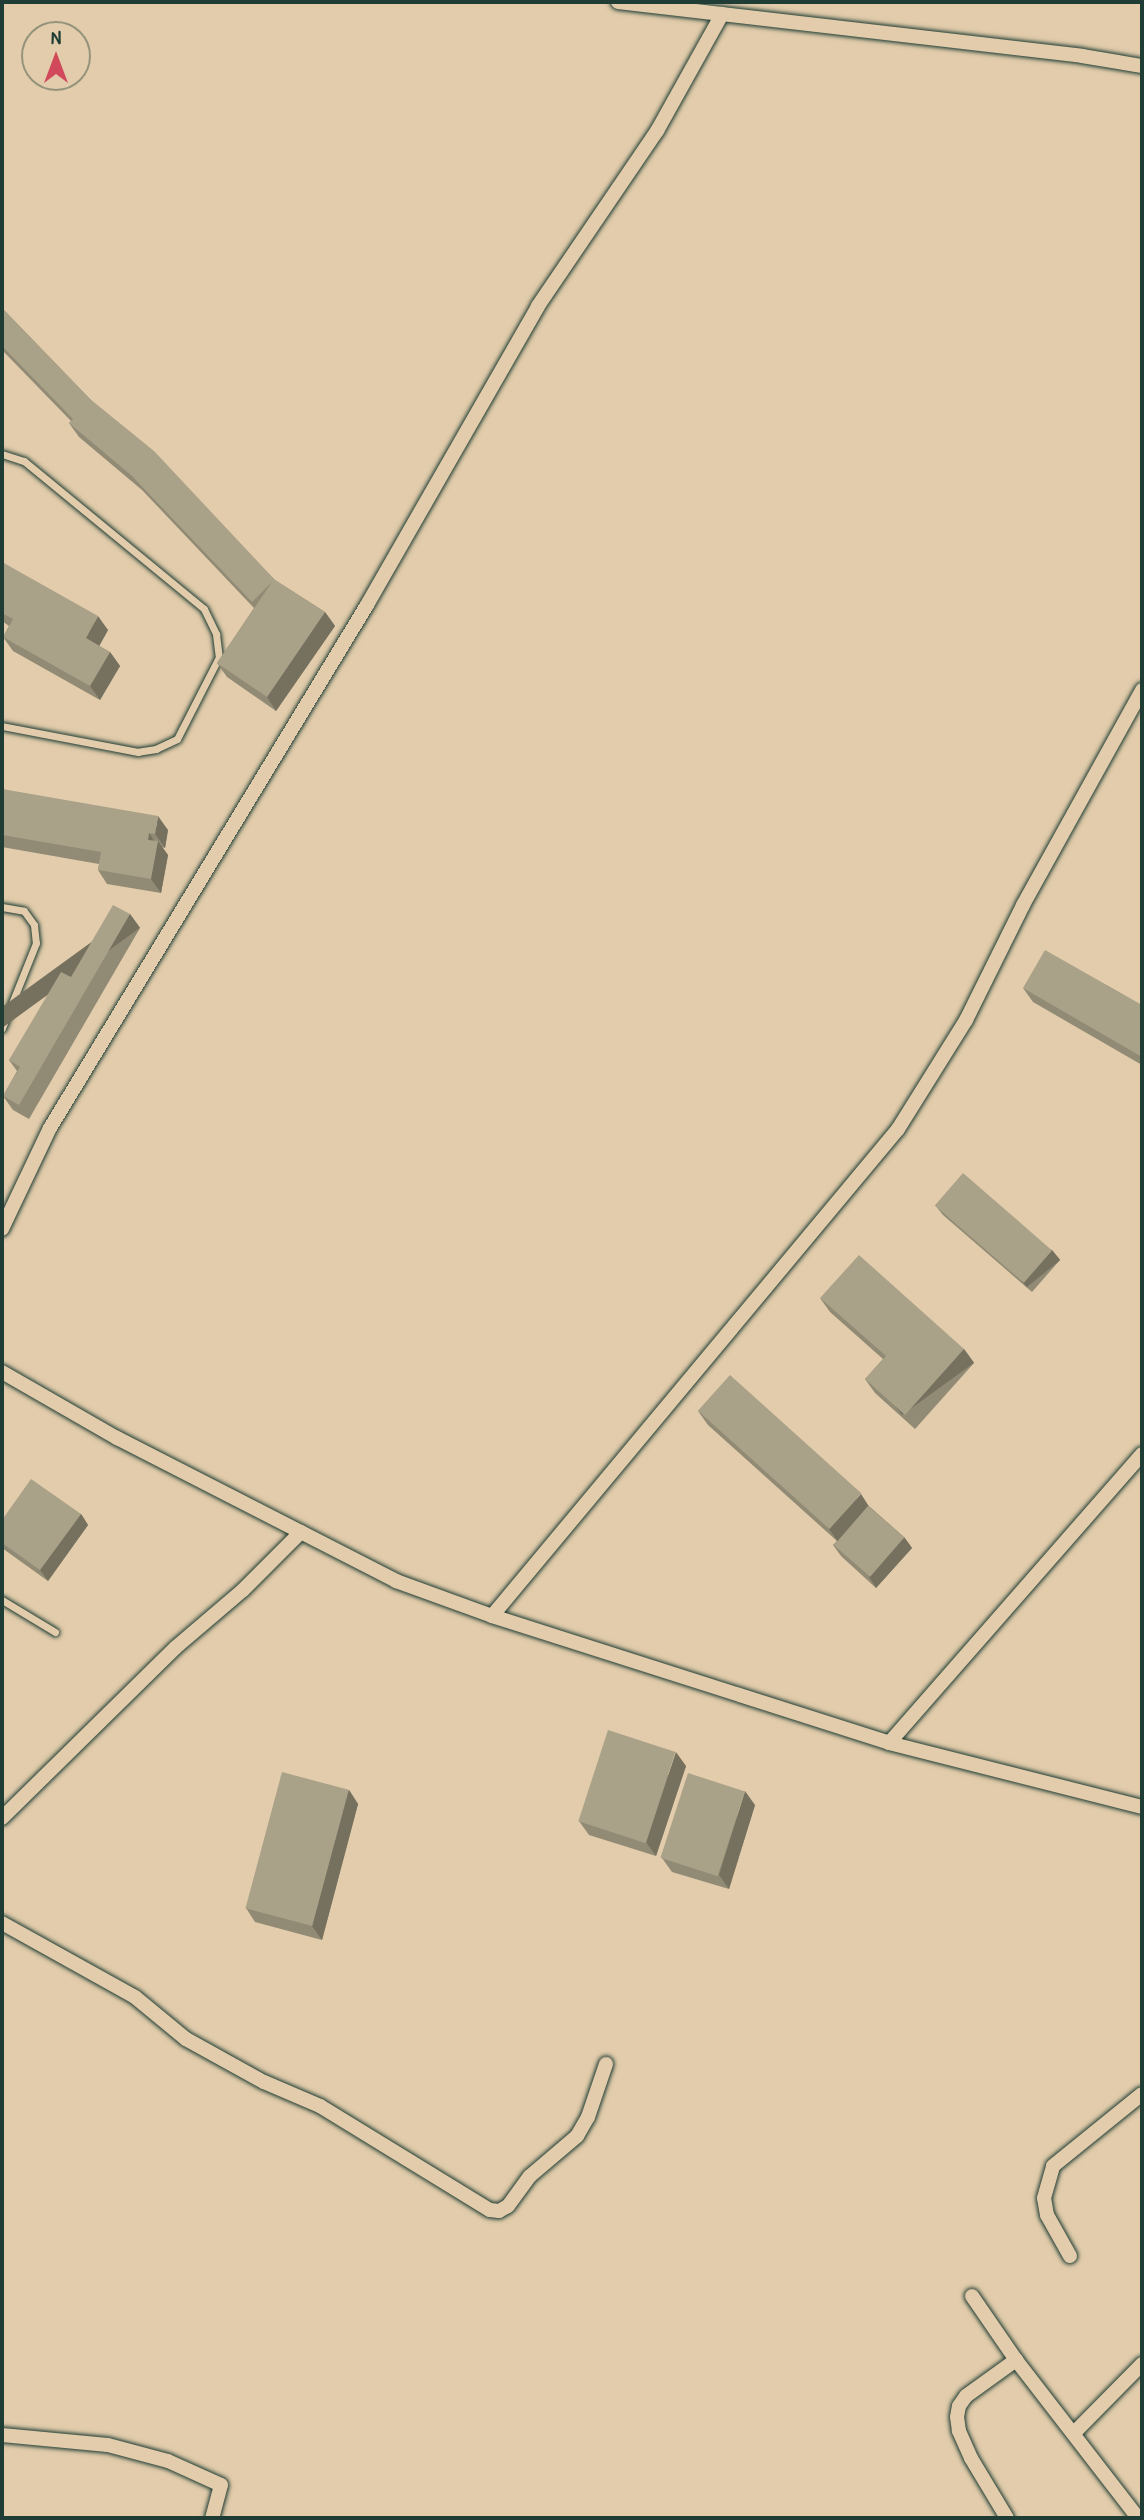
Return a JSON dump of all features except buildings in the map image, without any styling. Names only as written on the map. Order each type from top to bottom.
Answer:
[{"type":"street","points":[[618,2],[1070,54],[1142,66]]},
{"type":"street","points":[[2,1229],[50,1128],[367,605],[538,306],[657,131],[722,14]]},
{"type":"street","points":[[492,1616],[898,1129],[967,1020],[1023,905],[1142,690]]},
{"type":"street","points":[[2,1372],[117,1438],[396,1581],[492,1616],[889,1743],[1142,1807]]},
{"type":"street","points":[[889,1743],[1142,1454]]},
{"type":"street","points":[[2,1818],[176,1648],[243,1590],[301,1532]]},
{"type":"street","points":[[2,1923],[135,1997],[186,2039],[264,2082],[320,2106],[489,2210],[499,2211],[508,2206],[530,2176],[577,2136],[589,2118],[606,2064]]},
{"type":"street","points":[[1070,2256],[1047,2215],[1044,2198],[1053,2166],[1142,2094]]},
{"type":"street","points":[[972,2296],[1016,2360],[1138,2518]]},
{"type":"street","points":[[1007,2518],[971,2458],[959,2431],[957,2417],[959,2406],[967,2396],[1016,2360]]},
{"type":"street","points":[[1074,2433],[1142,2364]]},
{"type":"street","points":[[2,2435],[108,2445],[168,2461],[221,2485],[212,2518]]},
{"type":"lane","points":[[2,454],[24,461],[204,609],[216,634],[219,657],[177,739],[156,750],[138,752],[2,726]]},
{"type":"lane","points":[[2,907],[24,911],[34,925],[36,943],[2,1028]]},
{"type":"lane","points":[[2,1600],[55,1632]]}]
